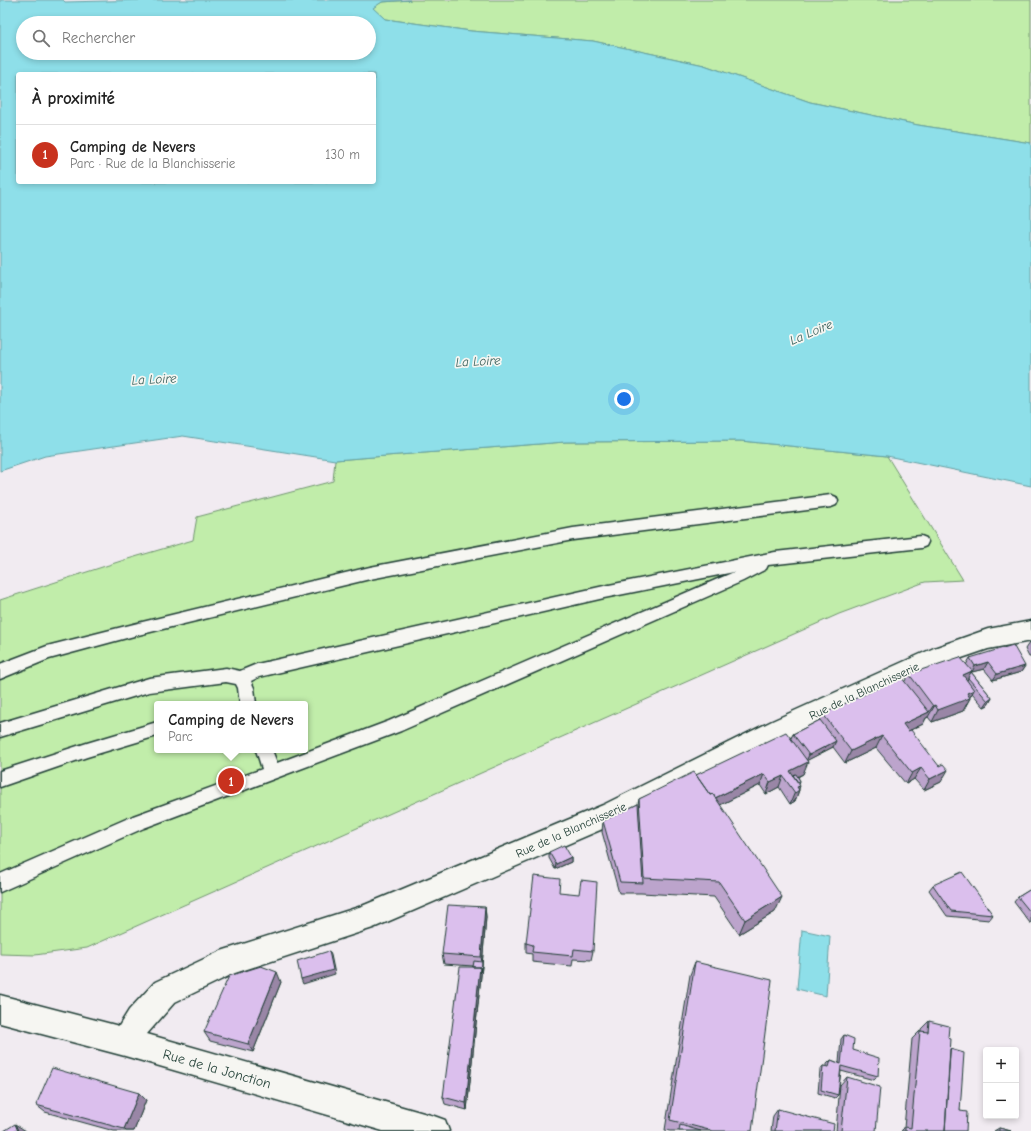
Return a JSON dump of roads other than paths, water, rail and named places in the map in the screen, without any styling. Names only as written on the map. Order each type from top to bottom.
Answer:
[{"type":"street","name":"Rue de la Blanchisserie","points":[[125,1042],[138,1020],[165,992],[231,961],[363,919],[605,816],[781,729],[942,655],[988,639],[1031,631]]},
{"type":"street","name":"Rue de la Jonction","points":[[0,1009],[125,1042],[434,1131]]},
{"type":"lane","points":[[0,672],[10,666],[47,653],[134,630],[370,573],[573,534],[831,501]]},
{"type":"lane","points":[[0,730],[149,685],[226,675],[241,678],[257,671],[596,594],[775,558],[921,542]]},
{"type":"lane","points":[[0,883],[139,822],[272,773],[402,722],[738,578],[775,558]]},
{"type":"lane","points":[[241,678],[246,688],[248,701]]},
{"type":"lane","points":[[0,779],[87,750],[154,730]]},
{"type":"lane","points":[[265,753],[272,773]]},
{"type":"water","name":"La Loire","points":[[0,0],[63,0],[65,2],[147,0],[410,0],[382,2],[373,8],[385,19],[471,31],[593,41],[704,65],[810,102],[918,125],[1031,143],[1031,486],[887,456],[741,441],[565,442],[335,460],[183,436],[45,456],[0,471]]},
{"type":"water","points":[[802,930],[830,936],[826,996],[797,989]]},
{"type":"place","name":"Camping de Nevers","points":[[231,781]]}]
